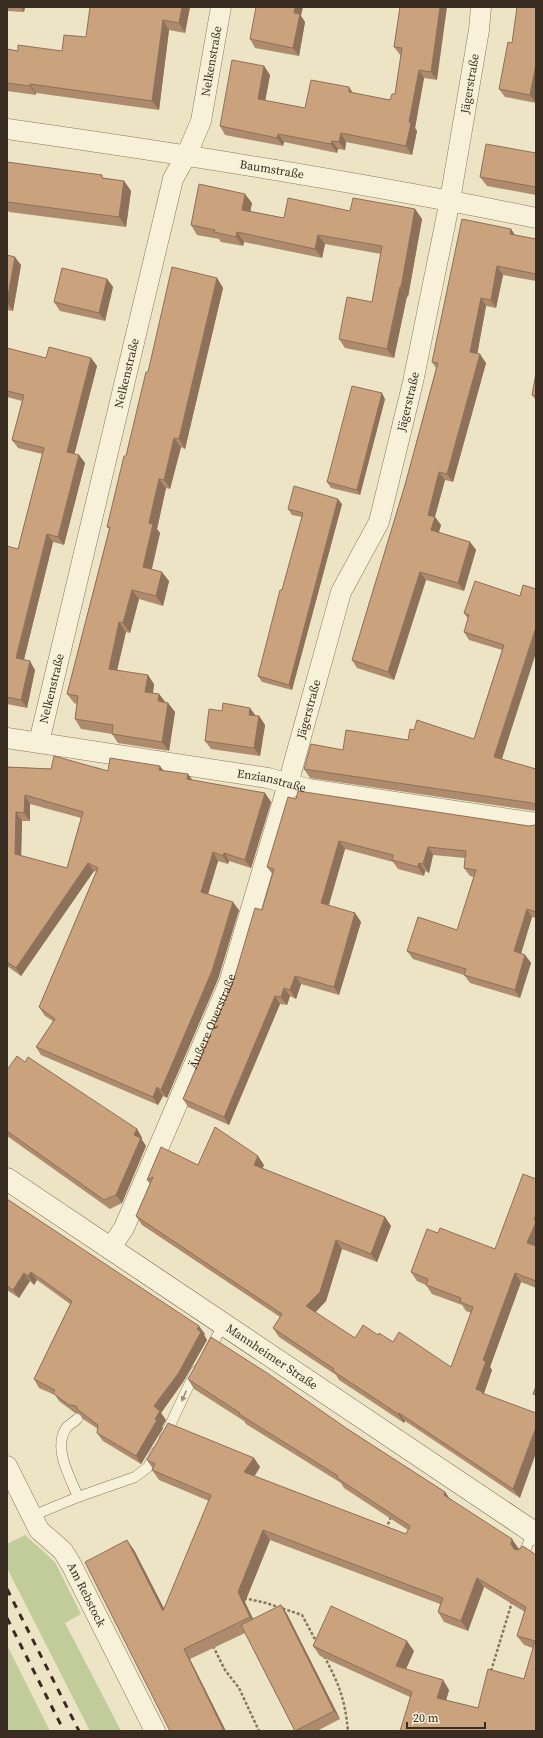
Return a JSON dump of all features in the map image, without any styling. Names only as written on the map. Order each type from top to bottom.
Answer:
[{"type":"street","name":"Nelkenstraße","points":[[39,742],[173,178],[187,154],[200,121],[221,7]]},
{"type":"street","name":"Jägerstraße","points":[[288,784],[341,592],[379,522],[414,382],[450,200],[479,30],[481,7]]},
{"type":"street","name":"Baumstraße","points":[[7,129],[187,154],[450,200],[536,218]]},
{"type":"street","name":"Enzianstraße","points":[[7,738],[268,778],[308,789],[536,823]]},
{"type":"street","name":"Äußere Querstraße","points":[[110,1249],[124,1228],[229,983],[288,784]]},
{"type":"street","name":"Mannheimer Straße","points":[[7,1179],[534,1533]]},
{"type":"street","name":"Am Rebstock","points":[[7,1466],[39,1530],[63,1551],[72,1566],[155,1731]]},
{"type":"lane","points":[[32,1516],[78,1497],[135,1477],[148,1467],[171,1427],[189,1385],[223,1325]]},
{"type":"lane","points":[[77,1419],[68,1427],[63,1435],[61,1443],[65,1466],[78,1497]]},
{"type":"lane","points":[[524,1553],[534,1533]]},
{"type":"path","points":[[384,1533],[392,1514]]},
{"type":"path","points":[[237,1597],[266,1603],[302,1615],[320,1649]]},
{"type":"path","points":[[490,1672],[512,1606],[512,1600]]},
{"type":"path","points":[[212,1644],[225,1670],[239,1688],[259,1731]]},
{"type":"path","points":[[324,1655],[338,1682],[346,1708],[348,1731]]},
{"type":"green space","points":[[25,1535],[55,1562],[81,1614],[65,1623],[121,1731],[90,1731],[7,1568],[7,1544]]},
{"type":"green space","points":[[7,1645],[50,1731],[7,1731]]},
{"type":"building","points":[[90,7],[182,7],[179,23],[163,20],[152,101],[30,84],[30,86],[7,83],[7,49],[18,51],[18,45],[62,51],[64,35],[86,37]]},
{"type":"building","points":[[256,7],[295,7],[294,13],[300,14],[293,48],[250,39]]},
{"type":"building","points":[[400,7],[440,7],[431,72],[419,70],[406,146],[341,133],[339,142],[332,141],[331,144],[278,134],[277,138],[220,126],[232,60],[264,66],[258,99],[305,108],[311,80],[349,87],[349,92],[390,100],[392,94],[395,94],[402,48],[394,47]]},
{"type":"building","points":[[517,7],[536,7],[536,64],[530,95],[499,89],[508,42],[512,43]]},
{"type":"building","points":[[486,144],[536,153],[536,187],[480,177]]},
{"type":"building","points":[[7,162],[102,175],[102,178],[124,181],[119,217],[7,202]]},
{"type":"building","points":[[199,184],[245,194],[242,210],[284,218],[288,198],[350,211],[353,198],[415,209],[401,287],[387,349],[339,339],[347,297],[372,302],[382,246],[318,235],[315,249],[237,232],[236,237],[214,232],[215,230],[191,225]]},
{"type":"building","points":[[462,219],[511,229],[510,234],[536,239],[536,274],[497,266],[491,300],[481,298],[470,352],[480,354],[447,474],[439,472],[428,515],[435,517],[431,530],[470,542],[458,583],[420,572],[388,672],[352,660],[405,485],[438,363],[432,362]]},
{"type":"building","points":[[7,255],[15,257],[7,302]]},
{"type":"building","points":[[172,267],[217,278],[179,439],[174,438],[164,480],[159,479],[149,523],[153,524],[143,567],[162,572],[156,596],[132,590],[123,623],[119,622],[109,669],[148,675],[145,692],[159,694],[158,701],[168,703],[162,742],[112,734],[113,725],[75,719],[78,696],[67,694],[110,527],[107,527],[146,372],[148,372]]},
{"type":"building","points":[[62,268],[107,279],[99,313],[54,302]]},
{"type":"building","points":[[49,347],[91,358],[67,452],[79,455],[58,537],[47,534],[16,658],[30,661],[21,700],[7,697],[7,546],[18,549],[44,448],[12,440],[24,395],[7,391],[7,348],[46,358]]},
{"type":"building","points":[[536,373],[536,396],[532,395]]},
{"type":"building","points":[[352,386],[382,393],[357,490],[327,482]]},
{"type":"building","points":[[294,486],[338,499],[289,685],[258,676],[280,590],[282,590],[303,513],[288,509]]},
{"type":"building","points":[[475,581],[520,596],[523,585],[536,589],[536,627],[494,757],[536,769],[536,805],[532,803],[304,769],[311,744],[343,750],[346,730],[408,740],[410,729],[414,730],[417,720],[474,739],[504,645],[464,632],[469,615],[464,613]]},
{"type":"building","points":[[223,703],[250,708],[249,715],[259,716],[254,748],[205,741],[209,709],[222,711]]},
{"type":"building","points":[[54,756],[108,771],[110,758],[160,766],[159,770],[188,774],[187,779],[265,793],[245,860],[224,853],[223,856],[213,852],[201,892],[233,902],[212,971],[161,1090],[157,1087],[153,1097],[36,1047],[55,1019],[39,1007],[98,868],[88,863],[16,968],[7,962],[7,767],[51,769]],"holes":[[[25,795],[83,812],[67,868],[15,854],[16,812],[24,813]]]},
{"type":"building","points":[[298,791],[529,826],[536,824],[536,912],[527,909],[514,951],[525,955],[515,990],[464,975],[466,969],[407,951],[418,917],[457,930],[476,870],[464,868],[466,851],[428,847],[423,864],[419,863],[418,867],[392,860],[393,855],[339,841],[321,903],[355,913],[334,987],[295,976],[290,990],[284,988],[281,997],[275,996],[224,1117],[183,1099],[234,979],[255,908],[262,910],[274,869],[267,867],[288,797],[296,799]]},
{"type":"building","points":[[17,1056],[25,1062],[28,1057],[137,1129],[134,1135],[141,1138],[116,1195],[104,1200],[7,1131],[7,1070]]},
{"type":"building","points":[[215,1127],[258,1156],[254,1165],[385,1217],[371,1254],[336,1240],[320,1292],[306,1306],[355,1338],[363,1325],[378,1335],[379,1333],[393,1342],[399,1332],[451,1367],[473,1307],[460,1302],[461,1298],[426,1285],[428,1279],[411,1272],[427,1229],[438,1233],[440,1228],[495,1249],[523,1174],[536,1179],[536,1214],[534,1220],[536,1220],[536,1222],[527,1243],[536,1246],[536,1281],[515,1273],[483,1360],[486,1361],[476,1389],[483,1392],[482,1393],[536,1413],[536,1427],[513,1489],[333,1371],[334,1369],[273,1328],[282,1314],[136,1216],[153,1177],[147,1180],[161,1147],[198,1165]]},
{"type":"building","points":[[7,1199],[199,1326],[197,1329],[201,1332],[178,1374],[154,1406],[160,1411],[155,1419],[157,1420],[136,1456],[97,1433],[98,1425],[78,1410],[76,1406],[69,1405],[53,1393],[55,1390],[34,1379],[72,1301],[31,1272],[28,1276],[24,1273],[13,1290],[7,1286]]},
{"type":"building","points":[[211,1337],[267,1373],[349,1430],[445,1492],[444,1495],[512,1539],[511,1544],[514,1549],[518,1550],[523,1546],[536,1555],[536,1731],[400,1731],[412,1692],[313,1646],[331,1606],[407,1641],[396,1666],[443,1680],[437,1698],[478,1708],[488,1669],[524,1679],[535,1641],[517,1636],[526,1607],[477,1578],[461,1621],[438,1612],[443,1598],[263,1530],[238,1592],[250,1617],[184,1649],[224,1731],[170,1731],[85,1562],[127,1540],[163,1611],[211,1495],[152,1470],[155,1464],[147,1460],[168,1423],[254,1458],[244,1472],[406,1534],[410,1526],[337,1478],[338,1476],[239,1414],[240,1413],[188,1379]]},
{"type":"building","points":[[536,1386],[536,1395],[533,1394]]},
{"type":"building","points":[[281,1605],[334,1711],[295,1731],[241,1625]]},
{"type":"railway","points":[[7,1589],[79,1731]]},
{"type":"railway","points":[[7,1618],[64,1731]]}]
